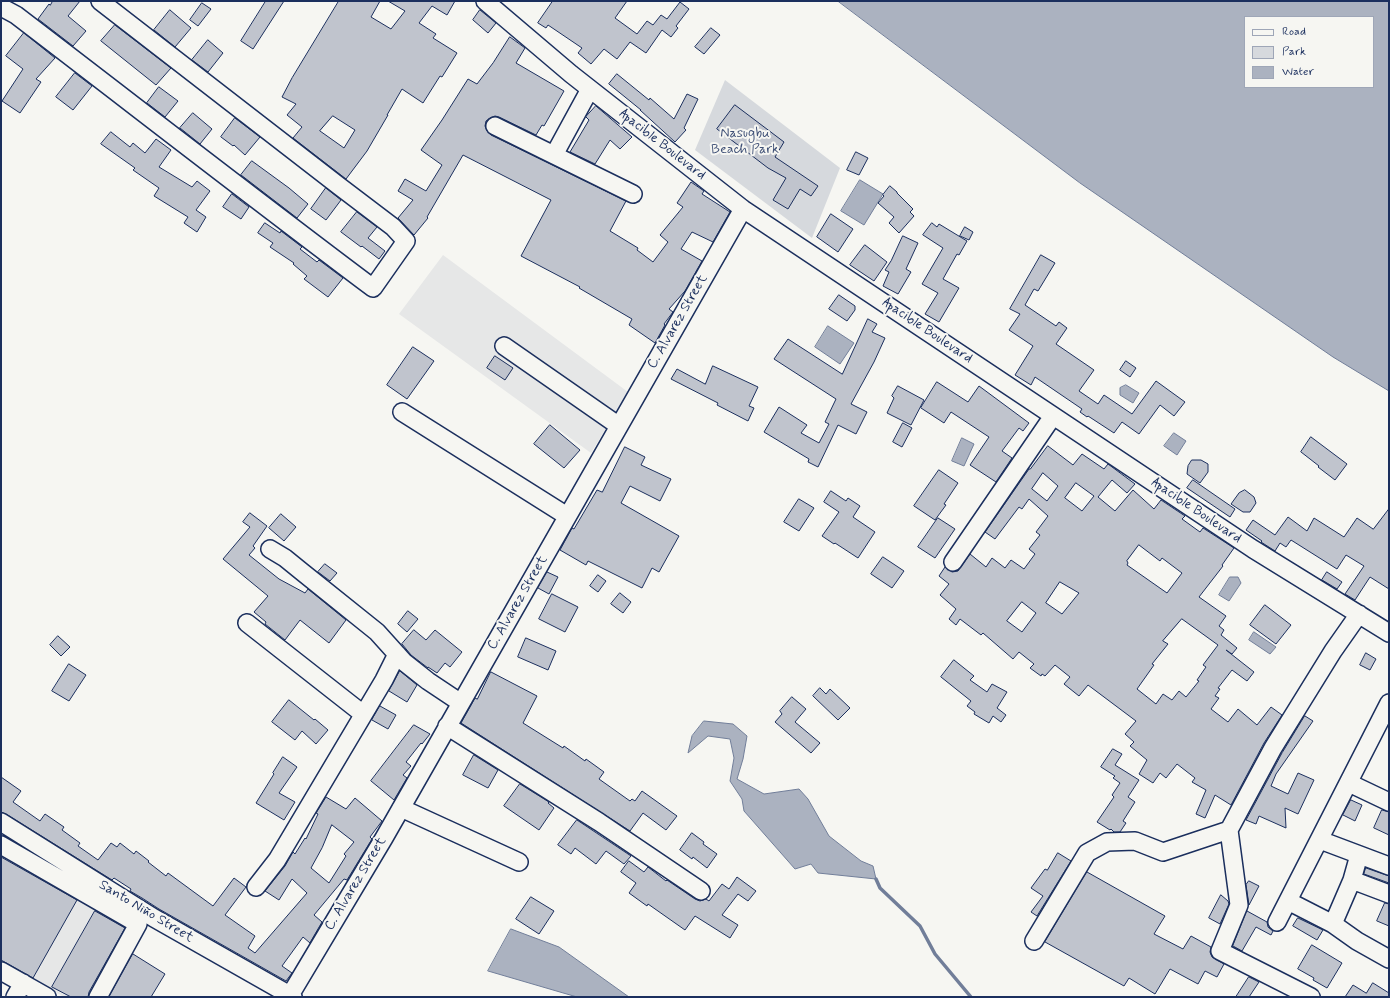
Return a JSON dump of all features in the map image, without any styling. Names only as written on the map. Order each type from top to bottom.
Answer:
[{"type":"street","points":[[1,7],[16,15],[248,194],[373,288],[406,241],[397,232],[100,1]]},
{"type":"street","name":"Apacible Boulevard","points":[[485,1],[590,89],[743,208],[1253,549],[1389,633]]},
{"type":"street","points":[[554,155],[590,89]]},
{"type":"street","points":[[495,126],[633,194]]},
{"type":"street","name":"C. Alvarez Street","points":[[291,996],[401,808],[743,208]]},
{"type":"street","points":[[504,346],[619,426]]},
{"type":"street","points":[[402,412],[568,516]]},
{"type":"street","points":[[953,562],[1053,416]]},
{"type":"street","points":[[270,549],[301,570],[377,632],[404,662],[461,703]]},
{"type":"street","points":[[1311,997],[1220,951],[1239,905],[1229,830],[1273,748],[1333,651],[1358,614]]},
{"type":"street","points":[[247,623],[363,714]]},
{"type":"street","points":[[256,887],[277,860],[384,680],[397,654]]},
{"type":"street","points":[[1277,922],[1349,783],[1383,728],[1389,703]]},
{"type":"street","points":[[447,726],[599,822],[701,891]]},
{"type":"street","points":[[1349,783],[1389,802]]},
{"type":"street","points":[[401,808],[519,862]]},
{"type":"street","name":"Santo Niño Street","points":[[1,822],[154,918],[291,996]]},
{"type":"street","points":[[1034,941],[1087,853],[1108,842],[1135,841],[1163,852],[1229,830]]},
{"type":"street","points":[[1320,840],[1389,866]]},
{"type":"street","points":[[1,845],[138,924],[98,997]]},
{"type":"street","points":[[1333,924],[1352,880],[1359,855]]},
{"type":"street","points":[[1352,880],[1389,894]]},
{"type":"street","points":[[1288,901],[1333,924],[1357,941],[1389,959]]},
{"type":"street","points":[[1,971],[19,990],[47,997]]},
{"type":"shaded area","points":[[443,255],[628,392],[591,453],[399,314]]},
{"type":"shaded area","points":[[1,833],[145,918],[103,997],[64,997],[1,962]]},
{"type":"green space","name":"Nasugbu Beach Park","points":[[725,80],[840,168],[812,238],[695,150]]},
{"type":"water","points":[[838,1],[1389,1],[1389,391],[1333,357],[1080,183]]},
{"type":"water","points":[[860,180],[883,194],[864,225],[841,211]]},
{"type":"water","points":[[828,326],[854,343],[840,364],[815,347]]},
{"type":"water","points":[[1126,385],[1139,393],[1133,403],[1120,395],[1120,388]]},
{"type":"water","points":[[1174,433],[1186,441],[1177,455],[1164,446]]},
{"type":"water","points":[[962,438],[974,444],[964,466],[952,461]]},
{"type":"water","points":[[1230,577],[1238,577],[1241,583],[1229,601],[1219,595]]},
{"type":"water","points":[[1254,632],[1276,647],[1270,654],[1249,640]]},
{"type":"water","points":[[704,721],[733,724],[747,736],[743,759],[737,779],[764,794],[799,789],[808,799],[829,836],[861,861],[873,866],[876,879],[818,873],[811,864],[795,869],[744,811],[742,799],[730,781],[734,758],[730,739],[708,736],[688,753],[692,736]]},
{"type":"water","points":[[511,929],[559,947],[629,997],[577,997],[488,971]]},
{"type":"building","points":[[53,1],[80,1],[68,16],[86,31],[73,46],[38,19]]},
{"type":"building","points":[[266,1],[284,1],[253,49],[241,41]]},
{"type":"building","points":[[339,1],[380,1],[371,17],[391,29],[405,11],[388,1],[455,1],[447,15],[432,6],[419,23],[436,34],[433,38],[457,53],[423,103],[402,89],[367,151],[346,179],[293,138],[302,127],[287,115],[296,104],[282,97]],"holes":[[[333,116],[355,130],[344,148],[320,131]]]},
{"type":"building","points":[[553,1],[627,1],[615,18],[637,34],[647,21],[653,25],[661,15],[667,19],[680,2],[689,9],[676,26],[678,28],[671,37],[662,30],[646,53],[630,42],[617,59],[604,49],[591,64],[578,53],[582,48],[548,25],[546,28],[538,23]]},
{"type":"building","points":[[202,3],[211,9],[198,26],[190,20]]},
{"type":"building","points":[[170,10],[191,28],[175,47],[154,30]]},
{"type":"building","points":[[480,10],[496,23],[488,33],[473,20]]},
{"type":"building","points":[[115,25],[171,68],[156,85],[101,41]]},
{"type":"building","points":[[711,28],[720,35],[704,54],[695,47]]},
{"type":"building","points":[[24,33],[55,58],[36,79],[41,82],[20,113],[2,101],[23,69],[6,56]]},
{"type":"building","points":[[510,37],[525,48],[516,63],[564,91],[544,126],[542,125],[536,135],[495,116],[486,121],[485,126],[487,131],[491,135],[626,201],[610,231],[638,248],[637,250],[653,262],[668,242],[660,235],[683,207],[677,203],[691,182],[704,191],[702,194],[730,212],[713,242],[692,232],[681,249],[702,261],[685,291],[669,309],[673,312],[664,324],[665,325],[655,343],[629,325],[632,319],[579,288],[580,287],[521,256],[551,200],[463,155],[427,217],[428,218],[414,235],[398,218],[413,200],[398,191],[405,179],[426,191],[442,165],[421,150],[468,79],[477,84]]},
{"type":"building","points":[[208,40],[223,53],[208,72],[192,60]]},
{"type":"building","points":[[75,73],[92,86],[73,110],[56,97]]},
{"type":"building","points":[[617,74],[649,100],[650,98],[674,119],[687,94],[698,99],[684,128],[686,130],[675,142],[641,110],[609,84]]},
{"type":"building","points":[[159,87],[178,101],[165,117],[147,103]]},
{"type":"building","points":[[735,105],[784,142],[775,157],[818,186],[811,196],[800,189],[788,209],[773,200],[786,178],[768,168],[717,129]]},
{"type":"building","points":[[596,106],[632,137],[620,149],[610,140],[595,164],[570,152],[589,120],[586,117]]},
{"type":"building","points":[[193,113],[212,129],[200,144],[180,128]]},
{"type":"building","points":[[235,118],[260,137],[245,155],[234,145],[233,146],[221,137]]},
{"type":"building","points":[[111,132],[130,147],[133,143],[145,153],[156,139],[171,150],[159,167],[192,187],[197,181],[210,191],[196,210],[206,217],[197,232],[184,223],[188,217],[154,196],[159,188],[133,170],[135,168],[101,144]]},
{"type":"building","points":[[856,152],[868,158],[859,175],[847,170]]},
{"type":"building","points":[[252,161],[308,204],[297,218],[241,175]]},
{"type":"building","points":[[890,186],[913,209],[910,212],[914,216],[899,233],[889,223],[894,217],[878,203]]},
{"type":"building","points":[[326,188],[341,200],[326,220],[311,209]]},
{"type":"building","points":[[232,194],[249,207],[241,219],[223,207]]},
{"type":"building","points":[[357,212],[377,227],[368,238],[385,251],[379,259],[341,232]]},
{"type":"building","points":[[831,214],[853,229],[838,252],[817,237]]},
{"type":"building","points":[[265,223],[280,233],[281,231],[302,247],[300,249],[317,262],[319,260],[343,278],[328,297],[304,279],[307,276],[293,264],[294,263],[270,247],[273,243],[258,233]]},
{"type":"building","points":[[932,223],[937,227],[939,224],[967,241],[959,255],[957,254],[943,279],[959,288],[939,322],[925,314],[938,293],[922,284],[943,248],[923,235]]},
{"type":"building","points":[[965,227],[973,232],[969,240],[960,236]]},
{"type":"building","points":[[903,236],[918,243],[906,269],[911,272],[898,294],[883,286],[889,272],[885,270]]},
{"type":"building","points":[[865,245],[887,262],[874,281],[850,265]]},
{"type":"building","points":[[1041,255],[1055,263],[1038,291],[1034,289],[1025,305],[1056,326],[1059,322],[1067,328],[1056,344],[1094,370],[1079,391],[1098,404],[1104,395],[1132,414],[1156,381],[1185,402],[1174,416],[1160,405],[1139,434],[1122,422],[1114,433],[1088,416],[1087,417],[1080,412],[1082,409],[1035,377],[1031,385],[1015,375],[1033,346],[1009,330],[1020,314],[1010,309]]},
{"type":"building","points":[[839,295],[855,306],[855,310],[847,321],[829,309]]},
{"type":"building","points":[[868,319],[877,324],[872,332],[885,338],[874,362],[851,404],[867,412],[856,434],[838,425],[818,467],[808,462],[809,459],[764,432],[779,407],[807,425],[801,433],[819,443],[829,424],[825,422],[836,399],[774,359],[788,339],[842,374]]},
{"type":"building","points":[[413,347],[434,361],[407,399],[387,385]]},
{"type":"building","points":[[495,356],[513,368],[505,380],[487,368]]},
{"type":"building","points":[[1126,361],[1136,368],[1130,377],[1120,370]]},
{"type":"building","points":[[713,366],[758,387],[749,406],[754,408],[748,421],[717,405],[718,403],[671,379],[677,369],[705,384]]},
{"type":"building","points":[[937,382],[968,402],[979,386],[1029,423],[1023,431],[1019,428],[1002,451],[1012,458],[996,482],[970,465],[989,437],[951,412],[944,423],[921,408]]},
{"type":"building","points":[[898,386],[924,400],[911,425],[887,413],[894,398],[892,396]]},
{"type":"building","points":[[903,423],[912,428],[902,447],[893,442]]},
{"type":"building","points":[[550,425],[580,450],[564,468],[534,444]]},
{"type":"building","points":[[1311,437],[1347,464],[1335,480],[1301,452]]},
{"type":"building","points":[[1048,446],[1073,465],[1082,454],[1104,469],[1108,464],[1135,484],[1127,493],[1112,480],[1098,497],[1115,511],[1133,490],[1154,509],[1161,500],[1185,516],[1182,519],[1200,532],[1203,528],[1234,548],[1222,565],[1223,566],[1199,597],[1226,616],[1219,626],[1224,630],[1221,635],[1237,648],[1232,654],[1226,650],[1254,672],[1247,681],[1232,670],[1218,688],[1220,689],[1215,696],[1219,698],[1211,709],[1228,722],[1238,709],[1257,725],[1271,707],[1282,715],[1264,743],[1231,805],[1215,795],[1205,818],[1196,814],[1206,790],[1192,782],[1195,778],[1177,764],[1166,778],[1160,773],[1153,783],[1139,774],[1147,760],[1130,746],[1134,742],[1125,734],[1136,721],[1088,685],[1079,696],[1064,684],[1070,677],[1055,665],[1045,676],[1042,674],[1041,676],[1030,668],[1034,664],[1019,652],[1013,659],[983,633],[981,635],[960,619],[956,625],[949,619],[956,609],[940,595],[949,584],[939,576],[945,567],[952,572],[958,571],[970,554],[986,567],[992,558],[1005,568],[1011,560],[1024,569],[1035,554],[1029,549],[1040,535],[1036,532],[1048,516],[1029,499],[1022,509],[1019,507],[995,539],[985,532]],"holes":[[[1043,473],[1058,486],[1047,501],[1032,489]],[[1076,483],[1094,496],[1082,511],[1065,498]],[[1139,545],[1160,561],[1162,558],[1182,573],[1167,593],[1127,565],[1127,561]],[[1060,582],[1079,593],[1062,614],[1046,603]],[[1022,602],[1036,613],[1022,632],[1007,621]],[[1182,619],[1218,645],[1203,665],[1206,667],[1197,680],[1199,681],[1186,697],[1179,691],[1172,700],[1163,694],[1156,704],[1137,689],[1154,665],[1152,664],[1168,644],[1163,641]]]},
{"type":"building","points":[[625,447],[645,457],[641,465],[671,479],[660,501],[630,486],[621,503],[679,536],[659,572],[652,568],[642,588],[588,561],[586,565],[560,550],[572,528],[574,529],[597,490],[602,492]]},
{"type":"building","points":[[1192,460],[1201,460],[1208,464],[1208,472],[1200,483],[1187,474],[1188,466]]},
{"type":"building","points":[[939,470],[958,483],[944,504],[946,505],[935,520],[914,506]]},
{"type":"building","points":[[1193,480],[1235,509],[1230,517],[1187,488]]},
{"type":"building","points":[[1245,490],[1254,497],[1256,503],[1250,512],[1243,512],[1231,504],[1239,493]]},
{"type":"building","points":[[831,491],[846,501],[848,498],[860,506],[853,517],[875,532],[858,558],[822,536],[839,512],[824,502]]},
{"type":"building","points":[[799,499],[814,508],[799,531],[784,522]]},
{"type":"building","points":[[1389,509],[1389,589],[1370,577],[1355,600],[1345,594],[1364,566],[1346,555],[1337,569],[1291,540],[1286,547],[1280,543],[1275,551],[1246,530],[1253,520],[1275,535],[1288,517],[1307,531],[1314,518],[1344,537],[1357,518],[1373,529]]},
{"type":"building","points":[[250,513],[267,526],[253,546],[255,548],[249,555],[279,579],[305,593],[308,589],[346,620],[329,643],[300,620],[285,640],[265,624],[266,622],[254,612],[268,596],[223,559],[250,527],[243,522]]},
{"type":"building","points":[[281,514],[296,527],[284,541],[269,528]]},
{"type":"building","points":[[938,518],[955,529],[935,558],[918,547]]},
{"type":"building","points":[[883,557],[904,571],[892,588],[871,574]]},
{"type":"building","points":[[325,564],[337,573],[330,581],[318,572]]},
{"type":"building","points":[[547,572],[558,577],[549,594],[538,588]]},
{"type":"building","points":[[1327,572],[1342,582],[1337,589],[1322,580]]},
{"type":"building","points":[[598,575],[606,581],[598,592],[590,586]]},
{"type":"building","points":[[620,593],[631,602],[623,613],[611,604]]},
{"type":"building","points":[[552,594],[578,607],[565,632],[539,619]]},
{"type":"building","points":[[1265,605],[1291,625],[1276,644],[1250,625]]},
{"type":"building","points":[[408,611],[418,619],[407,632],[398,624]]},
{"type":"building","points":[[414,630],[426,640],[435,630],[462,652],[450,667],[445,663],[437,673],[411,655],[402,644]]},
{"type":"building","points":[[58,636],[70,647],[61,656],[50,645]]},
{"type":"building","points":[[526,638],[556,651],[548,670],[518,657]]},
{"type":"building","points":[[1366,653],[1376,659],[1370,670],[1360,665]]},
{"type":"building","points":[[954,660],[974,676],[970,680],[987,692],[992,684],[1007,692],[997,708],[1006,715],[1001,722],[993,716],[989,723],[974,714],[975,712],[967,706],[971,701],[941,677]]},
{"type":"building","points":[[69,664],[86,675],[69,701],[52,691]]},
{"type":"building","points":[[400,671],[417,685],[407,702],[389,691]]},
{"type":"building","points":[[491,672],[537,696],[523,723],[563,748],[564,746],[585,761],[586,759],[604,772],[599,779],[630,801],[632,799],[635,801],[642,791],[677,816],[666,830],[643,813],[630,831],[461,723],[475,698],[477,699]]},
{"type":"building","points":[[820,688],[826,694],[830,689],[850,708],[838,720],[813,696]]},
{"type":"building","points":[[792,697],[806,709],[795,722],[820,743],[811,753],[775,722],[782,714],[780,711]]},
{"type":"building","points":[[289,700],[328,730],[316,744],[302,731],[295,740],[272,722]]},
{"type":"building","points":[[380,706],[396,715],[388,729],[372,720]]},
{"type":"building","points":[[1305,716],[1313,721],[1276,774],[1271,786],[1288,794],[1298,773],[1314,780],[1298,814],[1285,808],[1286,828],[1259,816],[1256,824],[1246,820],[1282,753]]},
{"type":"building","points":[[414,725],[430,734],[406,762],[411,766],[403,775],[407,778],[394,800],[371,781]]},
{"type":"building","points":[[1113,749],[1122,754],[1115,765],[1139,780],[1128,797],[1135,802],[1123,821],[1126,823],[1120,832],[1114,832],[1097,822],[1114,797],[1112,795],[1120,783],[1113,778],[1115,776],[1101,767]]},
{"type":"building","points":[[474,755],[498,770],[488,788],[463,775]]},
{"type":"building","points":[[283,757],[297,767],[279,793],[295,802],[284,820],[256,803]]},
{"type":"building","points":[[1,777],[21,791],[13,802],[40,821],[45,814],[64,827],[62,830],[80,843],[78,846],[98,860],[111,843],[117,847],[120,843],[134,854],[136,851],[166,876],[168,873],[213,906],[234,878],[246,887],[225,915],[255,936],[248,948],[255,953],[307,893],[292,879],[279,900],[265,891],[285,866],[293,852],[295,854],[305,838],[306,839],[318,814],[316,813],[326,797],[346,809],[355,798],[382,821],[370,837],[372,839],[347,880],[344,879],[314,915],[322,922],[310,943],[303,937],[282,966],[292,973],[286,981],[159,909],[130,891],[131,889],[114,878],[112,880],[1,812]],"holes":[[[332,825],[354,842],[344,854],[346,856],[329,883],[311,868]]]},
{"type":"building","points":[[520,784],[549,802],[548,803],[554,808],[539,830],[504,806]]},
{"type":"building","points":[[1351,800],[1362,805],[1355,821],[1343,815]]},
{"type":"building","points":[[1382,810],[1389,812],[1389,835],[1374,828]]},
{"type":"building","points":[[577,820],[631,856],[624,864],[606,851],[596,864],[575,848],[571,854],[558,845]]},
{"type":"building","points":[[692,833],[704,842],[703,844],[717,854],[707,868],[693,857],[692,859],[680,850]]},
{"type":"building","points":[[1058,853],[1071,861],[1037,916],[1031,912],[1043,896],[1031,888],[1045,869],[1047,870]]},
{"type":"building","points":[[1,857],[77,900],[33,978],[1,960]]},
{"type":"building","points":[[629,861],[644,872],[648,867],[666,881],[667,880],[700,901],[706,899],[709,901],[722,884],[729,889],[737,877],[756,891],[748,901],[738,894],[722,915],[738,925],[730,938],[695,916],[685,930],[648,904],[647,906],[629,893],[636,883],[621,872]]},
{"type":"building","points":[[1366,868],[1389,876],[1389,883],[1364,874]]},
{"type":"building","points":[[1087,872],[1165,916],[1154,934],[1183,949],[1191,936],[1211,947],[1210,952],[1212,957],[1224,964],[1217,977],[1205,971],[1198,984],[1170,969],[1155,994],[1129,978],[1124,986],[1045,942]]},
{"type":"building","points":[[1249,881],[1259,886],[1249,905],[1246,885]]},
{"type":"building","points":[[1221,895],[1228,901],[1229,904],[1220,924],[1209,918]]},
{"type":"building","points":[[531,897],[554,911],[539,934],[516,919]]},
{"type":"building","points":[[1385,903],[1389,904],[1389,926],[1377,921]]},
{"type":"building","points":[[95,911],[125,928],[89,992],[88,997],[71,997],[52,987]]},
{"type":"building","points":[[1247,911],[1267,922],[1268,927],[1273,931],[1271,935],[1256,927],[1242,951],[1233,946]]},
{"type":"building","points":[[1298,918],[1323,930],[1317,940],[1293,926]]},
{"type":"building","points":[[1312,945],[1342,963],[1327,988],[1313,980],[1314,978],[1298,969]]},
{"type":"building","points":[[133,954],[165,974],[151,997],[109,997]]},
{"type":"building","points":[[1249,977],[1259,982],[1249,997],[1236,997]]},
{"type":"building","points":[[1373,983],[1389,993],[1389,997],[1345,997],[1353,985],[1366,993]]},
{"type":"waterway","points":[[876,879],[880,888],[920,926],[935,954],[971,997]]}]
